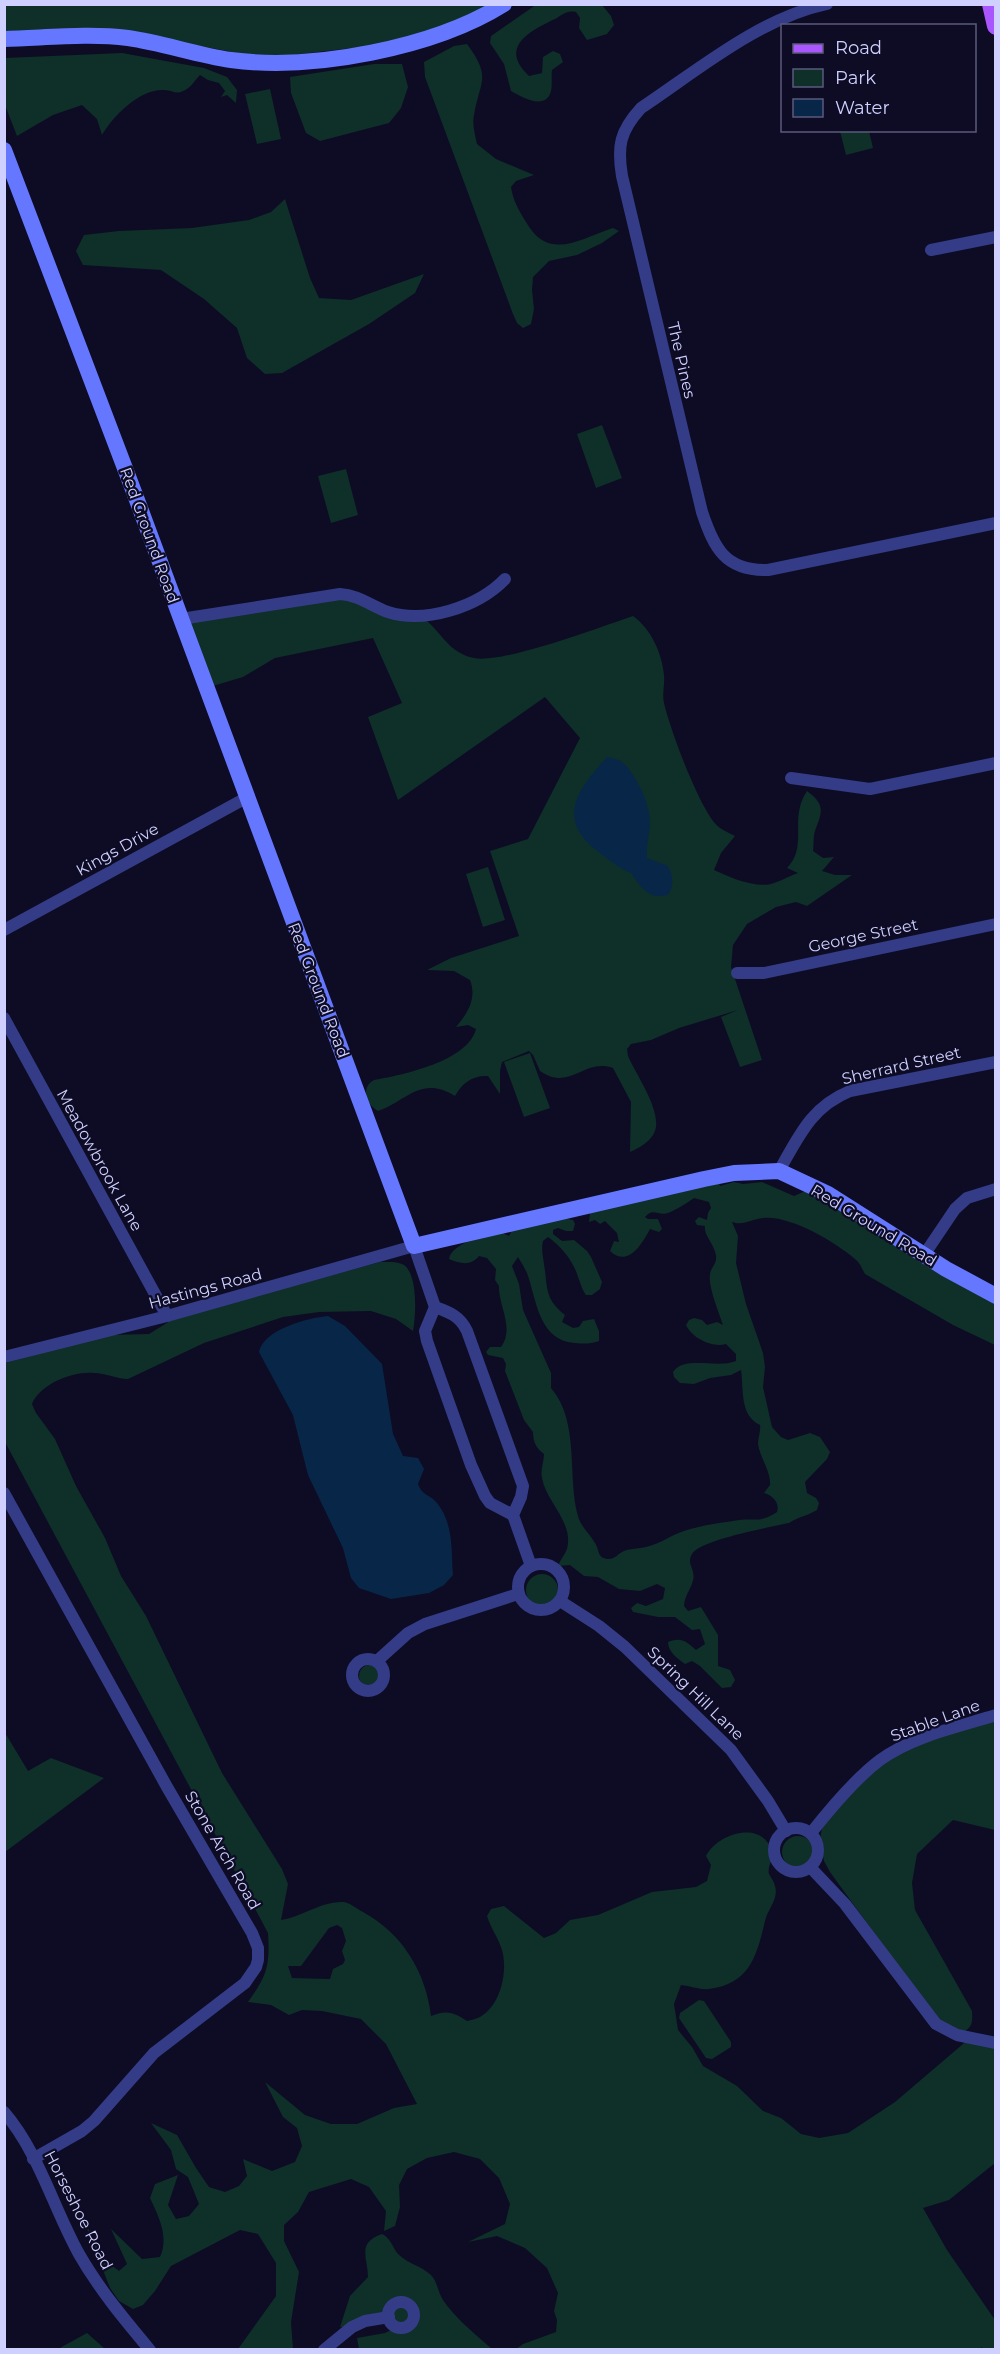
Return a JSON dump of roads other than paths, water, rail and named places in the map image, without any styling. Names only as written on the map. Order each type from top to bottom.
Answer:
[{"type":"main road","points":[[991,4],[996,26]]},
{"type":"street","points":[[4,39],[125,38],[233,60],[296,62],[360,54],[423,41],[469,24],[504,4]]},
{"type":"street","name":"The Pines","points":[[827,4],[786,16],[763,27],[641,108],[628,121],[621,136],[619,158],[622,176],[702,512],[712,542],[720,552],[732,562],[758,570],[768,570],[996,523]]},
{"type":"street","name":"Red Ground Road","points":[[4,150],[414,1246],[704,1179],[734,1173],[779,1171],[828,1194],[924,1255],[996,1296]]},
{"type":"street","points":[[931,250],[996,237]]},
{"type":"street","points":[[181,619],[340,594],[356,596],[385,611],[399,615],[433,613],[469,604],[495,590],[505,579]]},
{"type":"street","points":[[791,778],[870,789],[996,763]]},
{"type":"street","name":"Kings Drive","points":[[4,930],[246,798]]},
{"type":"street","name":"George Street","points":[[737,973],[764,973],[996,924]]},
{"type":"street","name":"Meadowbrook Lane","points":[[4,1018],[167,1316]]},
{"type":"street","name":"Sherrard Street","points":[[779,1171],[804,1126],[815,1113],[837,1097],[850,1092],[996,1062]]},
{"type":"street","points":[[924,1255],[955,1209],[967,1198],[996,1189]]},
{"type":"street","points":[[414,1246],[435,1306],[425,1331],[427,1341],[471,1465],[489,1503],[513,1515]]},
{"type":"street","name":"Hastings Road","points":[[4,1357],[167,1316],[414,1246]]},
{"type":"street","points":[[435,1306],[457,1316],[467,1331],[523,1486],[513,1515],[531,1566]]},
{"type":"street","name":"Stone Arch Road","points":[[4,1492],[167,1787],[252,1933],[258,1948],[256,1967],[245,1983],[154,2053],[94,2121],[82,2131],[33,2159]]},
{"type":"street","points":[[547,1565],[559,1573],[564,1587],[560,1601],[548,1609],[533,1609],[521,1600],[518,1594],[518,1580],[531,1566],[547,1565]]},
{"type":"street","points":[[377,1661],[408,1633],[425,1624],[518,1594]]},
{"type":"street","name":"Spring Hill Lane","points":[[560,1601],[599,1626],[625,1647],[731,1750],[768,1801],[786,1831]]},
{"type":"street","name":"Stable Lane","points":[[811,1833],[880,1760],[919,1740],[996,1715]]},
{"type":"street","points":[[799,1828],[811,1833],[817,1841],[819,1851],[816,1860],[805,1870],[792,1872],[787,1870],[778,1862],[774,1848],[780,1835],[799,1828]]},
{"type":"street","points":[[810,1867],[845,1904],[936,2024],[957,2035],[996,2043]]},
{"type":"street","name":"Horseshoe Road","points":[[4,2112],[24,2138],[79,2254],[106,2295],[150,2349]]},
{"type":"street","points":[[324,2349],[352,2326],[388,2317]]},
{"type":"water","points":[[607,757],[621,761],[627,766],[642,790],[650,817],[647,858],[668,866],[672,880],[669,894],[651,895],[631,873],[617,866],[596,850],[576,826],[574,815],[580,792]]},
{"type":"water","points":[[328,1316],[345,1326],[382,1364],[393,1434],[403,1456],[418,1458],[424,1469],[418,1484],[424,1493],[437,1503],[446,1520],[451,1538],[453,1575],[444,1585],[429,1593],[391,1599],[359,1588],[351,1578],[343,1548],[308,1475],[293,1415],[259,1352],[269,1337],[278,1331],[309,1319]]}]
